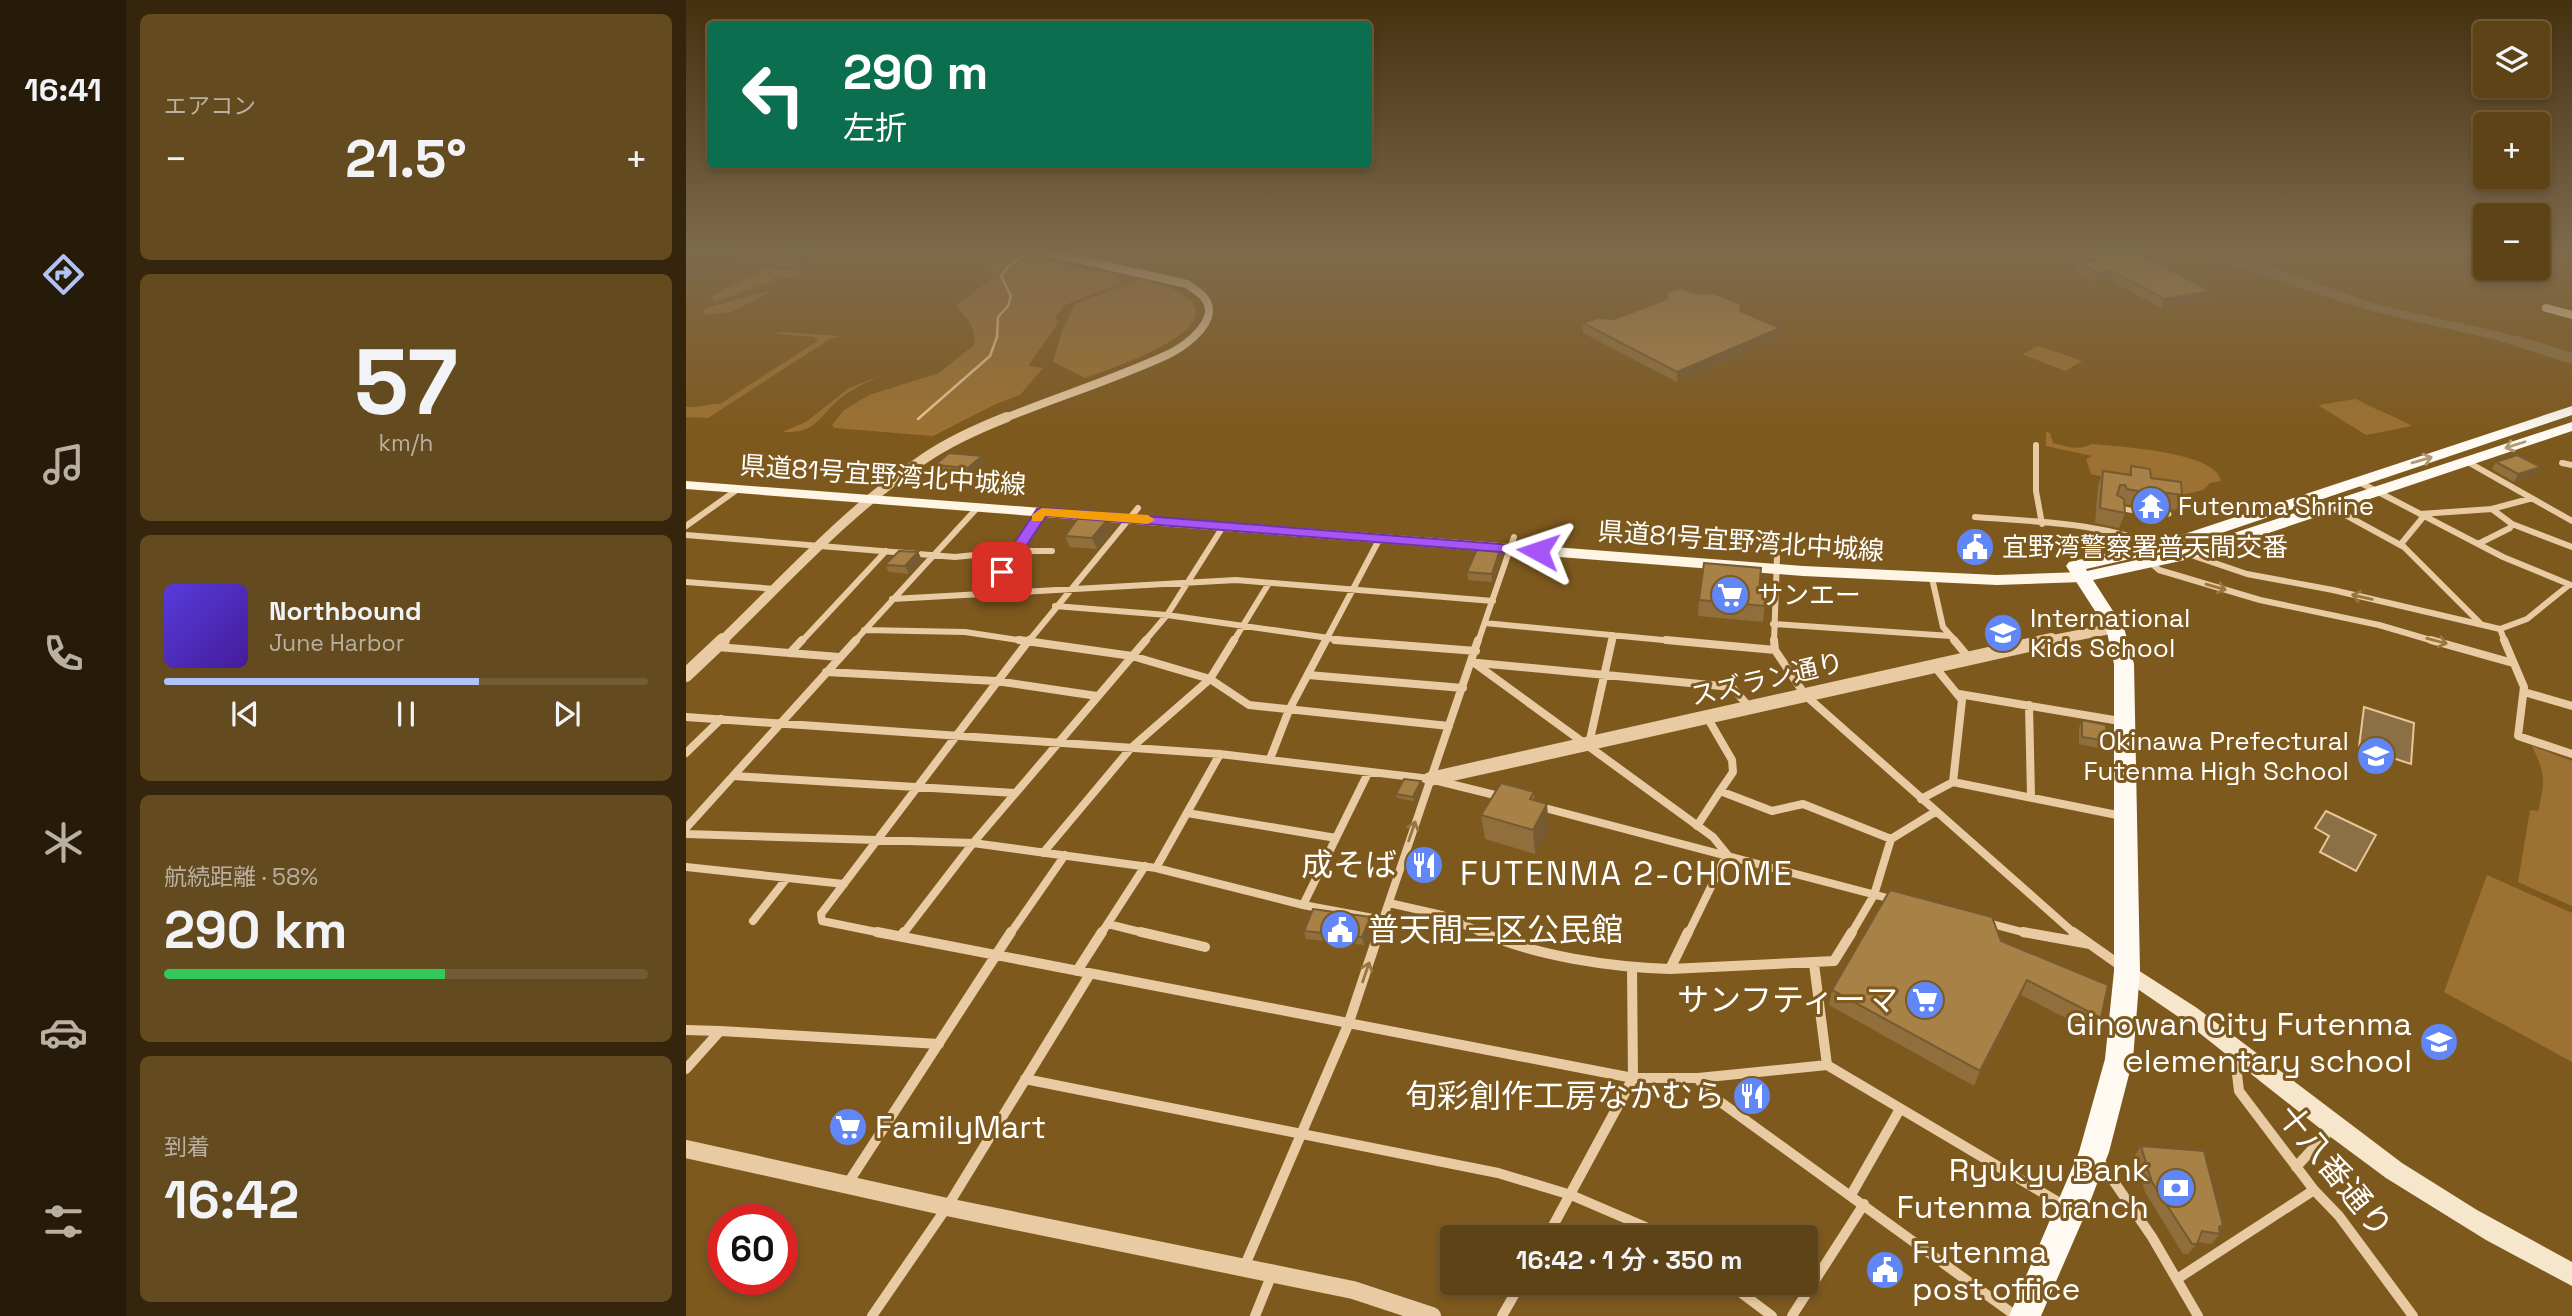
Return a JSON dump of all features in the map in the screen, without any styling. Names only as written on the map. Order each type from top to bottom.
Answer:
[{"type":"highway","points":[[2078,572],[2572,410]]},
{"type":"highway","points":[[2078,572],[2152,564],[2188,554],[2572,426]]},
{"type":"highway","points":[[2025,1316],[2072,1210],[2094,1152],[2119,1059],[2127,971],[2124,664],[2115,628],[2078,572]]},
{"type":"main road","name":"県道81号宜野湾北中城線","points":[[686,474],[978,507],[1042,512],[1134,513],[1224,525],[1380,538],[1512,543]]},
{"type":"main road","name":"県道81号宜野湾北中城線","points":[[686,485],[878,494],[1134,513],[1777,563],[1932,578],[1997,580],[2078,572]]},
{"type":"main road","name":"県道81号宜野湾北中城線","points":[[1777,563],[2078,572]]},
{"type":"main road","points":[[2127,971],[2175,1002],[2374,1156],[2437,1198],[2572,1274]]},
{"type":"street","points":[[686,675],[878,494],[938,450],[975,430],[1170,353],[1195,336],[1208,318],[1210,310]]},
{"type":"street","points":[[2555,310],[2572,315]]},
{"type":"street","points":[[2036,445],[2036,491],[2042,524]]},
{"type":"street","points":[[2466,461],[2572,522]]},
{"type":"street","points":[[2562,463],[2572,465]]},
{"type":"street","points":[[2357,481],[2478,544],[2568,586],[2572,594]]},
{"type":"street","points":[[686,526],[738,489]]},
{"type":"street","points":[[2404,547],[2402,540],[2422,515],[2492,509],[2529,499]]},
{"type":"street","points":[[2117,504],[2117,508],[2136,512],[2169,514]]},
{"type":"street","points":[[686,828],[978,507]]},
{"type":"street","points":[[2331,507],[2404,547],[2482,625]]},
{"type":"street","points":[[2492,509],[2512,524],[2572,547]]},
{"type":"street","points":[[989,593],[1042,512]]},
{"type":"street","points":[[2136,512],[2137,521]]},
{"type":"street","points":[[1134,513],[996,681],[821,914],[822,921],[1090,974],[1209,993],[1348,1025],[1633,1078],[1698,1078],[1827,1065],[2072,1210]]},
{"type":"street","points":[[1975,517],[2135,536],[2159,547]]},
{"type":"street","points":[[2478,544],[2510,528],[2512,524]]},
{"type":"street","points":[[901,936],[973,843],[1167,615],[1224,525]]},
{"type":"street","points":[[686,535],[955,557],[1015,551],[1052,551]]},
{"type":"street","points":[[1270,760],[1289,710],[1380,538]]},
{"type":"street","points":[[1245,1266],[1348,1025],[1512,543]]},
{"type":"street","points":[[790,653],[886,551]]},
{"type":"street","points":[[2188,554],[2247,574],[2333,590],[2500,629],[2527,619],[2568,586]]},
{"type":"street","points":[[1777,563],[1773,624],[1775,650],[1805,695],[2060,923],[2127,971]]},
{"type":"street","points":[[2152,564],[2159,570],[2260,600],[2379,625],[2513,663]]},
{"type":"street","points":[[1932,578],[1943,627],[1970,658]]},
{"type":"street","points":[[892,599],[1236,580],[1493,601]]},
{"type":"street","points":[[686,582],[777,589]]},
{"type":"street","points":[[1044,853],[1131,748],[1210,679],[1269,583]]},
{"type":"street","points":[[1055,606],[1167,615],[1325,639],[1476,651]]},
{"type":"street","points":[[1485,623],[1775,650]]},
{"type":"street","points":[[1773,624],[1951,636]]},
{"type":"street","name":"スズラン通り","points":[[1430,779],[2115,628]]},
{"type":"street","points":[[2500,629],[2519,672],[2524,692],[2518,736],[2572,754]]},
{"type":"street","points":[[864,630],[965,632],[1132,656],[1210,679],[1249,705],[1449,726]]},
{"type":"street","points":[[1589,744],[1613,635]]},
{"type":"street","points":[[716,646],[839,657]]},
{"type":"street","points":[[1473,662],[1732,687],[1750,707]]},
{"type":"street","points":[[1473,662],[1490,671],[1713,837],[1727,854]]},
{"type":"street","points":[[1935,666],[1962,700],[1953,782]]},
{"type":"street","points":[[826,672],[996,681],[1097,696]]},
{"type":"street","points":[[1308,675],[1464,688]]},
{"type":"street","points":[[2524,692],[2572,706]]},
{"type":"street","points":[[1959,694],[2124,722]]},
{"type":"street","points":[[2029,705],[2032,797]]},
{"type":"street","points":[[1697,826],[1733,772],[1732,760],[1707,717]]},
{"type":"street","points":[[686,718],[782,722],[1220,754],[1430,779],[1513,800]]},
{"type":"street","points":[[686,753],[721,719]]},
{"type":"street","points":[[1156,868],[1220,754]]},
{"type":"street","points":[[1303,905],[1368,773]]},
{"type":"street","points":[[733,776],[1015,793]]},
{"type":"street","points":[[1921,799],[1953,782],[2126,816]]},
{"type":"street","points":[[1720,791],[1772,811],[1803,804],[1891,839]]},
{"type":"street","points":[[1526,803],[1899,901]]},
{"type":"street","points":[[1389,903],[1442,915],[1511,945],[1632,968],[1670,969],[1834,961],[1874,895],[1891,839],[1935,812]]},
{"type":"street","points":[[1187,813],[1336,838]]},
{"type":"street","points":[[686,834],[973,843],[1156,868],[1303,905],[1384,920]]},
{"type":"street","points":[[1670,969],[1727,854]]},
{"type":"street","points":[[847,1184],[995,955],[1065,855]]},
{"type":"street","points":[[1077,971],[1145,866]]},
{"type":"street","points":[[686,867],[844,884]]},
{"type":"street","points":[[753,921],[788,878]]},
{"type":"street","points":[[1976,920],[2052,939],[2090,944]]},
{"type":"street","points":[[1108,924],[1205,947]]},
{"type":"street","points":[[1814,964],[1827,1065]]},
{"type":"street","points":[[1554,1225],[1633,1078],[1632,968]]},
{"type":"street","points":[[872,1316],[947,1207],[1090,974]]},
{"type":"street","points":[[686,1030],[939,1044]]},
{"type":"street","points":[[686,1069],[720,1031]]},
{"type":"street","name":"十八番通り","points":[[2246,1056],[2236,1066],[2239,1091],[2314,1190],[2339,1216],[2413,1316]]},
{"type":"street","points":[[1698,1078],[1709,1093],[2016,1316]]},
{"type":"street","points":[[1025,1079],[1498,1172],[1571,1195],[1641,1225]]},
{"type":"street","points":[[1851,1195],[1900,1109]]},
{"type":"street","points":[[2296,1167],[2334,1125]]},
{"type":"street","points":[[686,1149],[947,1207],[1353,1290],[1432,1316]]},
{"type":"street","points":[[2094,1152],[2137,1214],[2198,1316]]},
{"type":"street","points":[[2177,1279],[2314,1190]]},
{"type":"street","points":[[1793,1316],[1864,1204]]},
{"type":"street","points":[[1255,1316],[1272,1273]]},
{"type":"street","points":[[1502,1316],[1514,1295]]},
{"type":"street","points":[[1744,1295],[1772,1316]]},
{"type":"shaded area","points":[[703,310],[735,310],[732,312],[704,315]]},
{"type":"shaded area","points":[[960,310],[1061,310],[1056,316],[1058,323],[1028,366],[1043,368],[1020,395],[998,403],[933,436],[835,428],[832,425],[844,410],[869,395],[939,373],[974,345],[973,328]]},
{"type":"shaded area","points":[[1072,310],[1194,310],[1194,320],[1180,335],[1133,360],[1085,378],[1053,362],[1062,331]]},
{"type":"shaded area","points":[[776,334],[841,336],[830,339],[708,418],[686,417],[686,407],[720,404],[819,340],[814,339],[816,337]]},
{"type":"shaded area","points":[[2039,346],[2082,361],[2065,371],[2022,354]]},
{"type":"shaded area","points":[[891,372],[846,394],[812,426],[795,432],[782,432],[806,422],[849,388]]},
{"type":"shaded area","points":[[2356,399],[2412,426],[2366,435],[2318,405]]},
{"type":"shaded area","points":[[2046,432],[2050,433],[2053,443],[2068,447],[2077,448],[2092,444],[2143,449],[2185,457],[2215,471],[2221,481],[2210,483],[2203,490],[2182,495],[2091,474],[2086,459],[2092,456],[2046,446]]},
{"type":"shaded area","points":[[2364,707],[2414,723],[2411,764],[2359,747]]},
{"type":"shaded area","points":[[2532,746],[2572,761],[2572,906],[2518,882],[2530,810],[2538,811],[2543,785],[2540,764]]},
{"type":"shaded area","points":[[2326,811],[2376,835],[2356,871],[2320,852],[2329,836],[2315,828]]},
{"type":"shaded area","points":[[2487,875],[2572,913],[2572,1062],[2444,992]]},
{"type":"building","points":[[1637,310],[1740,310],[1780,328],[1677,372],[1583,323],[1597,318],[1614,319]]},
{"type":"building","points":[[949,453],[982,456],[968,468],[935,465]]},
{"type":"building","points":[[2517,455],[2541,467],[2518,474],[2496,462]]},
{"type":"building","points":[[2131,466],[2150,469],[2151,478],[2181,482],[2182,495],[2162,492],[2161,495],[2127,489],[2125,485],[2120,485],[2117,495],[2124,499],[2125,513],[2100,508],[2103,471],[2131,475]]},
{"type":"building","points":[[1078,518],[1108,519],[1092,538],[1065,536]]},
{"type":"building","points":[[1969,533],[1982,533],[1986,545],[1972,545]]},
{"type":"building","points":[[1477,549],[1500,550],[1492,574],[1467,572]]},
{"type":"building","points":[[899,551],[918,552],[905,566],[885,565]]},
{"type":"building","points":[[1704,563],[1761,568],[1759,592],[1766,593],[1765,606],[1699,600]]},
{"type":"building","points":[[2082,720],[2106,725],[2107,741],[2082,737]]},
{"type":"building","points":[[1404,779],[1421,781],[1413,797],[1396,794]]},
{"type":"building","points":[[1501,783],[1534,792],[1530,799],[1547,804],[1533,830],[1481,815]]},
{"type":"building","name":"サンフティーマ","points":[[1890,890],[1992,917],[2001,941],[2108,985],[2101,1018],[2027,980],[1980,1071],[1832,990]]},
{"type":"building","name":"普天間三区公民館","points":[[1313,909],[1371,917],[1362,937],[1304,931]]},
{"type":"building","points":[[2141,1146],[2204,1151],[2223,1225],[2219,1227],[2220,1234],[2202,1231],[2197,1244],[2192,1244],[2152,1182]]},
{"type":"waterway","points":[[918,419],[990,356],[997,337],[998,317],[1004,310]]},
{"type":"waterway","points":[[2387,310],[2524,342],[2572,359]]},
{"type":"slow traffic","points":[[1037,518],[1042,512],[1148,520]]},
{"type":"place","name":"Futenma Shrine","points":[[2151,506]]},
{"type":"place","name":"宜野湾警察署普天間交番","points":[[1975,547]]},
{"type":"place","name":"サンエー","points":[[1730,595]]},
{"type":"place","name":"International Kids School","points":[[2003,633]]},
{"type":"place","name":"Okinawa Prefectural Futenma High School","points":[[2376,756]]},
{"type":"place","name":"成そば","points":[[1424,865]]},
{"type":"place","name":"普天間三区公民館","points":[[1340,930]]},
{"type":"place","name":"サンフティーマ","points":[[1925,1000]]},
{"type":"place","name":"Ginowan City Futenma elementary school","points":[[2439,1042]]},
{"type":"place","name":"旬彩創作工房なかむら","points":[[1752,1096]]},
{"type":"place","name":"FamilyMart","points":[[848,1127]]},
{"type":"place","name":"Ryukyu Bank Futenma branch","points":[[2176,1188]]},
{"type":"place","name":"Futenma post office","points":[[1885,1270]]},
{"type":"district","name":"FUTENMA 2-CHOME","points":[[1627,873]]},
{"type":"route","points":[[1002,572],[1042,512],[1538,551]]}]
